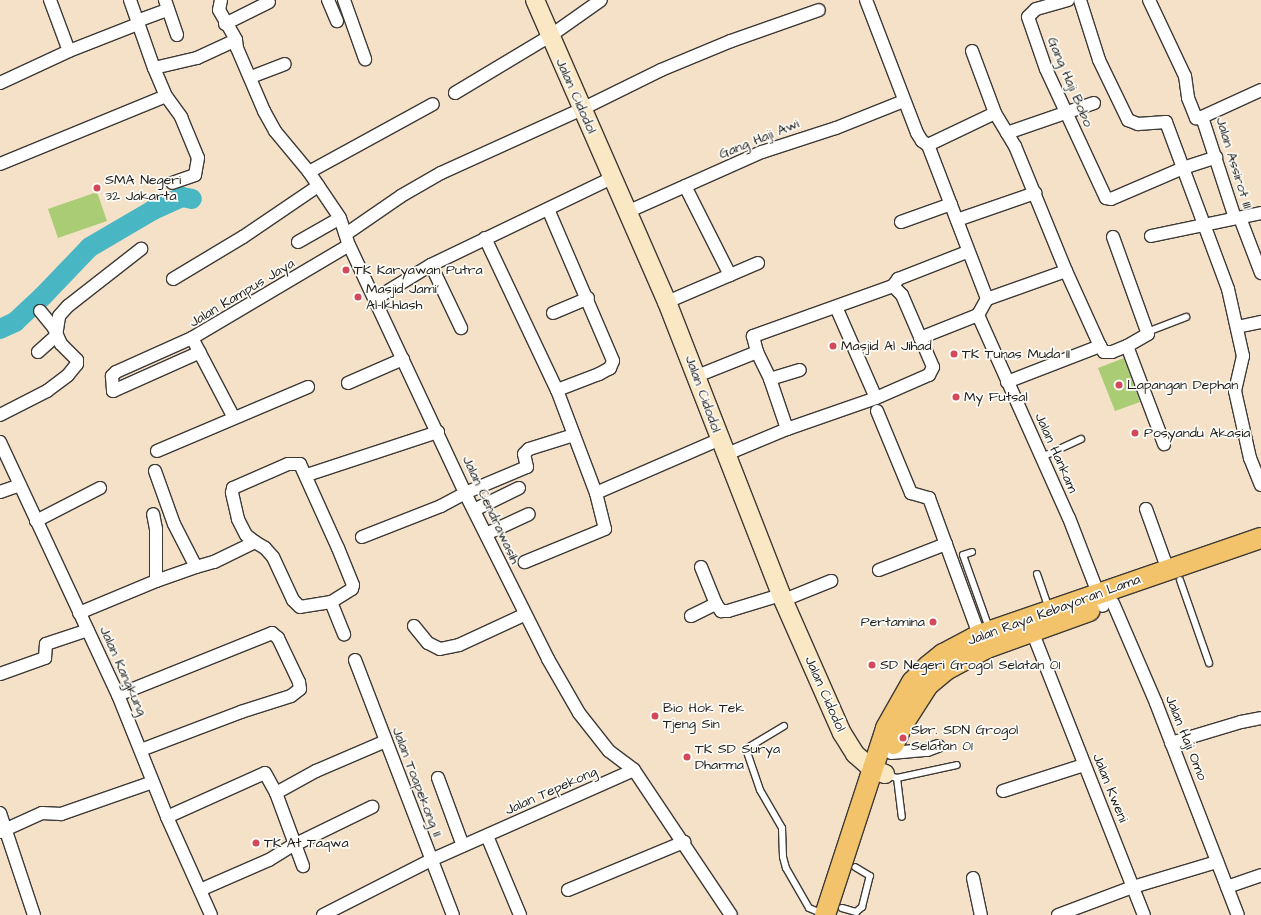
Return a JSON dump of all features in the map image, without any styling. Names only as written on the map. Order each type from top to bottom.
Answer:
[{"type":"main road","name":"Jalan Raya Kebayoran Lama","points":[[835,913],[855,867],[884,774],[886,728],[943,654],[962,651],[1029,625],[1104,601],[1174,575],[1261,538]]},
{"type":"main road","name":"Jalan Raya Kebayoran Lama","points":[[1174,575],[1261,553]]},
{"type":"main road","name":"Jalan Raya Kebayoran Lama","points":[[962,651],[985,634],[1029,625],[1050,610],[1104,601]]},
{"type":"main road","name":"Jalan Raya Kebayoran Lama","points":[[835,913],[891,753],[923,680]]},
{"type":"street","points":[[50,0],[69,51]]},
{"type":"street","points":[[130,0],[137,23],[166,96],[181,117],[198,158],[195,175],[172,183]]},
{"type":"street","name":"Jalan Cendrawasih","points":[[220,0],[220,10],[225,24],[236,40],[237,48],[275,131],[289,150],[310,172],[340,218],[348,240],[403,359],[524,615],[579,713],[609,751],[634,770]]},
{"type":"street","points":[[328,0],[337,20]]},
{"type":"street","points":[[344,0],[365,59]]},
{"type":"street","name":"Jalan Cidodol","points":[[535,0],[667,302],[782,597],[842,733],[855,754],[884,774]]},
{"type":"street","points":[[455,93],[550,36],[601,0]]},
{"type":"street","points":[[866,0],[917,133],[928,145],[957,220],[967,252],[987,299]]},
{"type":"street","name":"Gang Haji Bobo","points":[[1068,0],[1036,9],[1028,17],[1046,69],[1106,198],[1111,199],[1183,168]]},
{"type":"street","points":[[1080,0],[1099,60],[1128,120],[1138,124],[1166,122],[1228,289],[1243,356],[1235,391],[1250,458],[1261,485]]},
{"type":"street","points":[[1148,0],[1184,76],[1188,98],[1196,118],[1202,117]]},
{"type":"street","points":[[225,24],[269,2]]},
{"type":"street","points":[[0,83],[69,51],[137,23],[166,5],[177,35]]},
{"type":"street","name":"Jalan Kampus Jaya","points":[[234,418],[192,338],[348,240],[420,184],[582,109],[661,70],[731,41],[819,10]]},
{"type":"street","points":[[154,68],[197,58],[236,40]]},
{"type":"street","points":[[972,51],[995,113],[1006,132],[1035,193],[1066,271],[1104,352],[1112,352],[1127,346],[1143,338],[1147,332],[1113,237]]},
{"type":"street","points":[[251,77],[285,64]]},
{"type":"street","name":"Jalan Assirot III","points":[[1261,90],[1202,117],[1237,218],[1261,273]]},
{"type":"street","points":[[0,164],[166,96]]},
{"type":"street","name":"Gang Haji Awi","points":[[627,212],[762,152],[836,128],[904,101]]},
{"type":"street","points":[[1006,132],[1094,103]]},
{"type":"street","points":[[310,172],[433,104]]},
{"type":"street","points":[[928,145],[995,113]]},
{"type":"street","points":[[1183,168],[1216,157]]},
{"type":"street","points":[[376,298],[431,265],[612,178]]},
{"type":"street","points":[[173,279],[243,237],[318,186]]},
{"type":"street","points":[[685,186],[730,275]]},
{"type":"street","points":[[957,220],[1035,193]]},
{"type":"street","points":[[901,222],[951,204]]},
{"type":"street","points":[[548,209],[613,355],[612,364],[599,374],[557,390]]},
{"type":"street","points":[[1151,236],[1261,213]]},
{"type":"street","points":[[298,242],[340,218]]},
{"type":"street","points":[[485,238],[557,390],[596,493],[605,529],[525,562]]},
{"type":"street","points":[[38,352],[56,336],[59,316],[68,306],[141,249]]},
{"type":"street","points":[[787,430],[770,379],[757,352],[753,336],[893,286],[898,279],[967,252]]},
{"type":"street","points":[[667,302],[758,263]]},
{"type":"street","points":[[431,265],[461,328]]},
{"type":"street","points":[[920,338],[978,315],[987,299],[1066,271]]},
{"type":"street","points":[[596,493],[723,447],[787,430],[876,398],[932,372],[933,367],[902,295],[893,286]]},
{"type":"street","points":[[553,313],[588,298]]},
{"type":"street","points":[[836,307],[876,398]]},
{"type":"street","points":[[0,415],[47,391],[68,375],[77,364],[77,360],[56,336],[54,328],[40,311]]},
{"type":"street","name":"Jalan Hankam","points":[[978,315],[1006,382],[1042,457],[1104,601]]},
{"type":"street","points":[[1237,328],[1261,322]]},
{"type":"street","points":[[192,338],[116,372],[112,376],[113,391],[200,352]]},
{"type":"street","points":[[1006,382],[1100,346]]},
{"type":"street","points":[[1127,346],[1164,444]]},
{"type":"street","points":[[697,376],[757,352]]},
{"type":"street","points":[[348,384],[403,359]]},
{"type":"street","points":[[770,379],[800,370]]},
{"type":"street","points":[[157,451],[308,387]]},
{"type":"street","points":[[877,411],[911,493],[929,498],[946,544],[985,634]]},
{"type":"street","points":[[307,475],[438,432]]},
{"type":"street","points":[[362,536],[441,506],[465,492],[527,467],[524,454],[529,450],[574,435]]},
{"type":"street","name":"Jalan Kangkung","points":[[0,442],[118,695],[167,817],[211,915]]},
{"type":"street","points":[[292,463],[303,466],[353,585],[349,592],[331,602],[300,607],[293,600],[272,557],[265,548],[254,542],[246,534],[238,519],[231,491],[233,488],[292,463]]},
{"type":"street","points":[[155,471],[174,524],[196,566]]},
{"type":"street","points":[[0,492],[20,485]]},
{"type":"street","points":[[36,521],[100,488]]},
{"type":"street","points":[[474,510],[519,488]]},
{"type":"street","points":[[1146,508],[1174,575]]},
{"type":"street","points":[[153,514],[156,529],[156,581]]},
{"type":"street","points":[[486,534],[529,514]]},
{"type":"street","points":[[79,613],[156,581],[196,566],[214,562],[254,542]]},
{"type":"street","points":[[879,570],[946,544]]},
{"type":"street","points":[[701,567],[716,604],[721,611],[728,611],[782,597],[831,581]]},
{"type":"street","name":"Jalan Haji Omo","points":[[1104,601],[1171,743],[1238,915]]},
{"type":"street","points":[[331,602],[344,635]]},
{"type":"street","points":[[691,616],[716,604]]},
{"type":"street","points":[[414,626],[428,643],[440,649],[459,645],[524,615]]},
{"type":"street","name":"Jalan Kweni","points":[[1029,625],[1144,915]]},
{"type":"street","points":[[0,674],[44,658],[46,644],[88,630]]},
{"type":"street","points":[[118,695],[272,633],[278,638],[299,682],[300,689],[291,696],[234,714],[141,750]]},
{"type":"street","name":"Jalan Toapekong II","points":[[355,660],[453,915]]},
{"type":"street","points":[[1171,743],[1241,722],[1261,718]]},
{"type":"street","points":[[276,793],[316,771],[386,742]]},
{"type":"street","points":[[891,753],[927,750],[938,746]]},
{"type":"street","points":[[1003,791],[1084,765]]},
{"type":"street","points":[[634,770],[684,842],[730,915]]},
{"type":"street","name":"Jalan Tepekong","points":[[323,915],[335,912],[431,860],[634,770]]},
{"type":"street","points":[[167,817],[265,772],[276,793],[303,866]]},
{"type":"street","points":[[438,778],[463,846]]},
{"type":"street","points":[[2,831],[42,813],[61,814],[153,782]]},
{"type":"street","points":[[200,890],[269,860],[295,844],[372,807]]},
{"type":"street","points":[[0,813],[2,831],[34,915]]},
{"type":"street","points":[[487,836],[520,915]]},
{"type":"street","points":[[568,890],[684,842]]},
{"type":"street","points":[[1058,915],[1133,887],[1217,862]]},
{"type":"street","points":[[1227,887],[1261,875]]},
{"type":"street","points":[[973,878],[981,915]]},
{"type":"lane","points":[[1147,332],[1186,317]]},
{"type":"lane","points":[[1042,457],[1081,439]]},
{"type":"lane","points":[[972,552],[963,555],[985,634]]},
{"type":"lane","points":[[1037,574],[1050,610]]},
{"type":"lane","points":[[1174,575],[1209,663]]},
{"type":"lane","points":[[784,726],[749,747],[747,752],[760,790],[782,828],[782,857],[786,868],[809,908],[835,913]]},
{"type":"lane","points":[[902,817],[884,774],[957,765]]},
{"type":"green space","points":[[97,192],[107,221],[58,238],[48,209]]},
{"type":"green space","name":"Lapangan Dephan","points":[[1124,358],[1140,402],[1115,411],[1098,368]]},
{"type":"waterway","points":[[0,329],[15,322],[42,297],[90,247],[153,210],[182,197],[192,199]]},
{"type":"place","name":"SMA Negeri 32 Jakarta","points":[[97,188]]},
{"type":"place","name":"TK Karyawan Putra","points":[[346,270]]},
{"type":"place","name":"Masjid Jami' Al-Ikhlash","points":[[358,297]]},
{"type":"place","name":"Masjid Al Jihad","points":[[833,346]]},
{"type":"place","name":"TK Tunas Muda II","points":[[954,354]]},
{"type":"place","name":"Lapangan Dephan","points":[[1119,385]]},
{"type":"place","name":"My Futsal","points":[[956,397]]},
{"type":"place","name":"Posyandu Akasia","points":[[1135,433]]},
{"type":"place","name":"Pertamina","points":[[933,622]]},
{"type":"place","name":"SD Negeri Grogol Selatan 01","points":[[872,665]]},
{"type":"place","name":"Bio Hok Tek Tjeng Sin","points":[[655,716]]},
{"type":"place","name":"Sbr. SDN Grogol Selatan 01","points":[[903,738]]},
{"type":"place","name":"TK SD Surya Dharma","points":[[687,757]]},
{"type":"place","name":"TK At Taqwa","points":[[256,843]]}]
